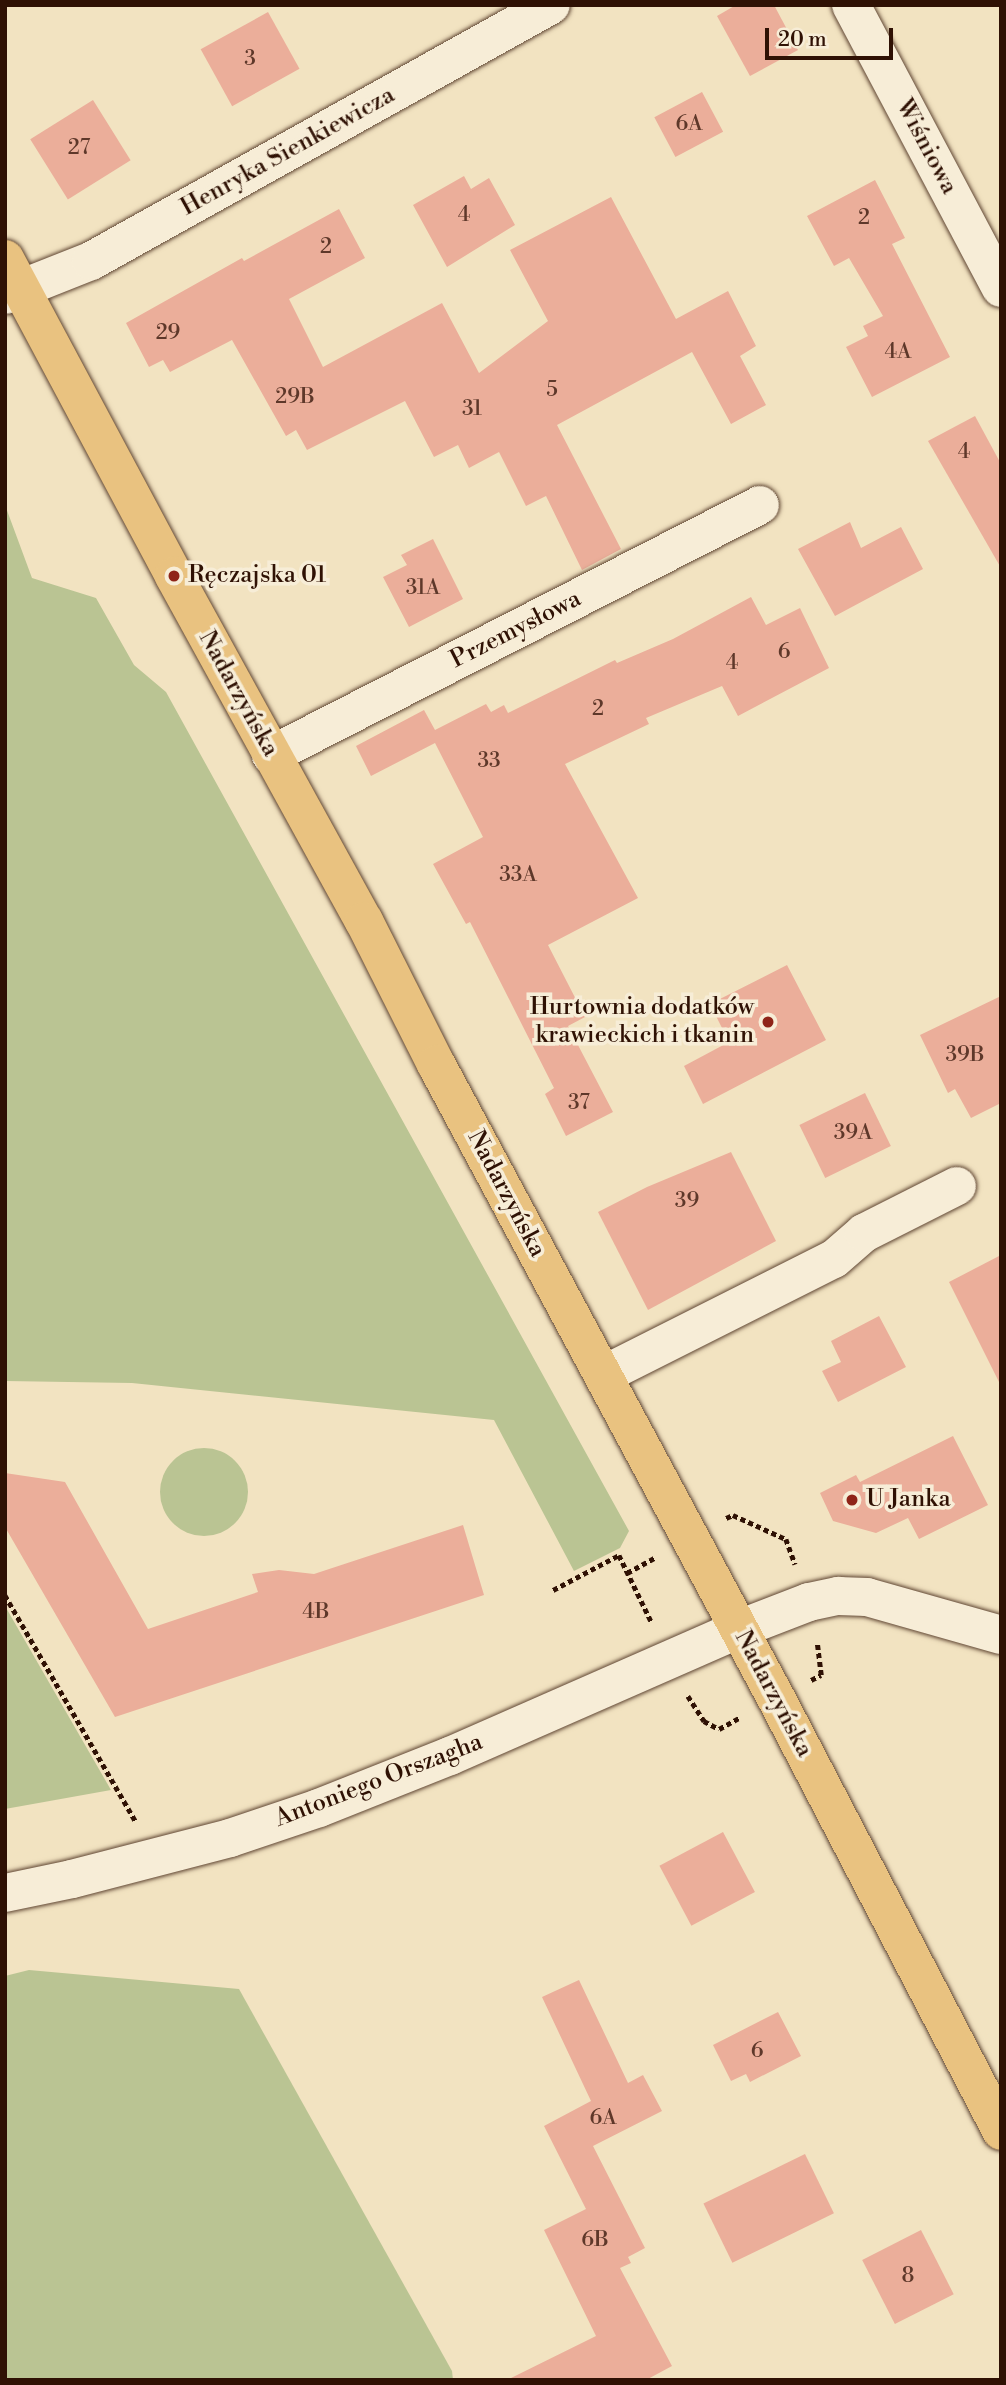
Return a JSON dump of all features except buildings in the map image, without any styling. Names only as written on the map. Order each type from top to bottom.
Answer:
[{"type":"main road","name":"Nadarzyńska","points":[[11,282],[364,921],[1001,2131]]},
{"type":"street","name":"Wiśniowa","points":[[851,5],[1001,288]]},
{"type":"street","name":"Henryka Sienkiewicza","points":[[11,282],[91,261],[530,11]]},
{"type":"street","name":"Przemysłowa","points":[[271,755],[760,505]]},
{"type":"street","points":[[603,1375],[834,1259],[864,1233],[957,1186]]},
{"type":"street","name":"Antoniego Orszagha","points":[[5,1893],[72,1879],[230,1838],[319,1808],[498,1735],[739,1629],[809,1602],[838,1596],[867,1597],[1001,1635]]},
{"type":"path","points":[[553,1590],[618,1555]]},
{"type":"path","points":[[5,1595],[139,1827]]},
{"type":"green space","points":[[5,505],[32,578],[96,598],[134,665],[166,692],[629,1531],[620,1548],[574,1571],[494,1420],[132,1383],[5,1381]]},
{"type":"green space","points":[[204,1448],[221,1451],[235,1461],[245,1475],[248,1492],[245,1509],[235,1523],[221,1533],[204,1536],[187,1533],[173,1523],[163,1509],[160,1492],[163,1475],[173,1461],[187,1451]]},
{"type":"green space","points":[[5,1606],[111,1790],[5,1809]]},
{"type":"green space","points":[[29,1970],[239,1989],[452,2371],[453,2380],[5,2380],[5,1976]]},
{"type":"place","name":"Ręczajska 01","points":[[174,576]]},
{"type":"place","name":"Hurtownia dodatków krawieckich i tkanin","points":[[768,1022]]},
{"type":"place","name":"U Janka","points":[[852,1500]]}]
